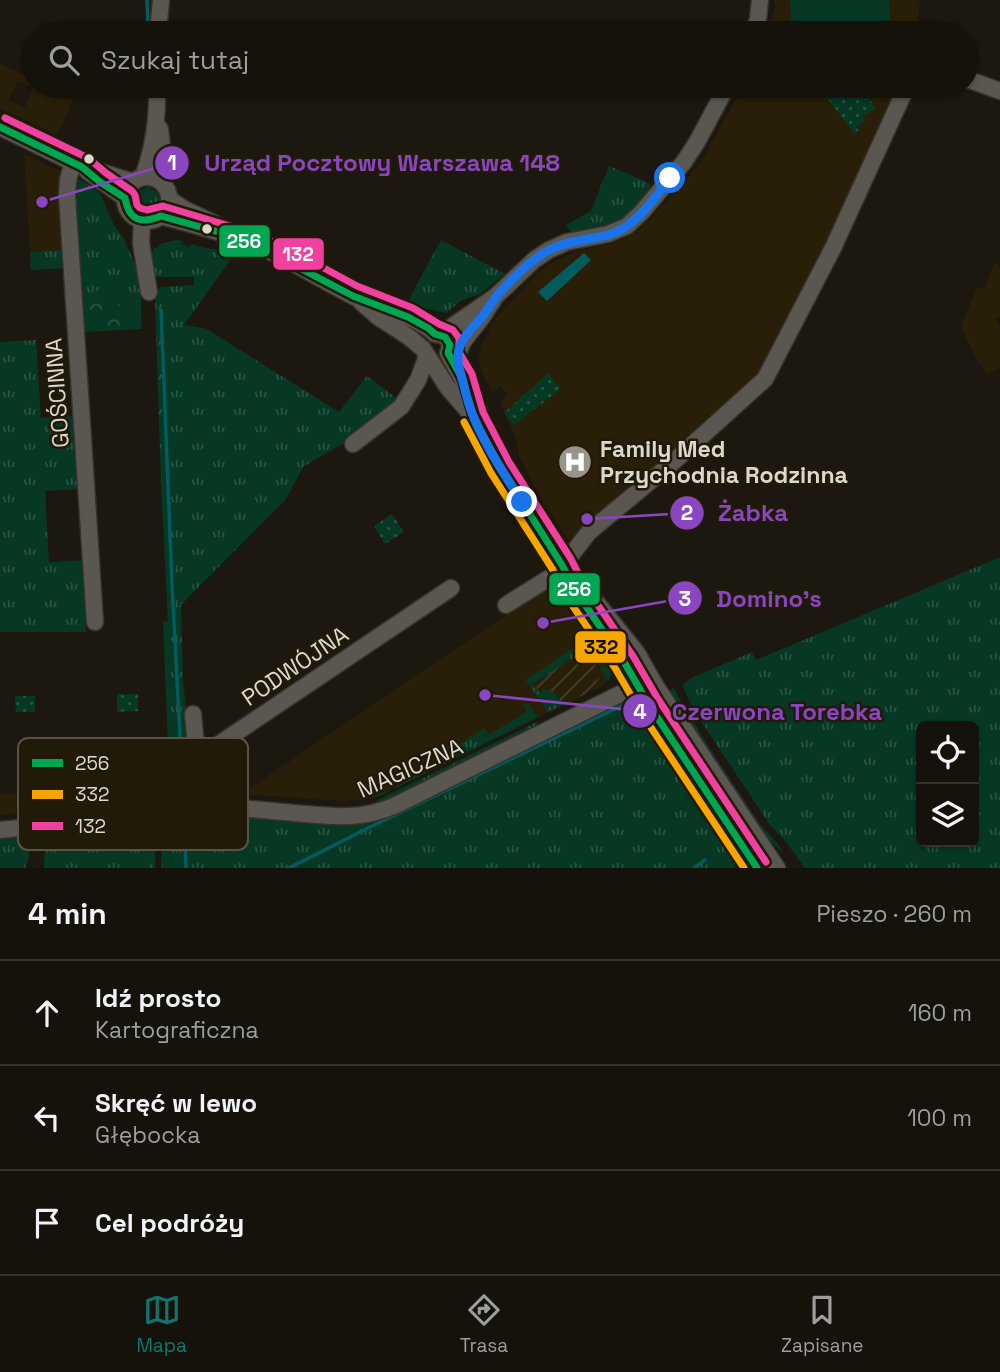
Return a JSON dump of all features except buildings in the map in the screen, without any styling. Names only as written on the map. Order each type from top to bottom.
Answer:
[{"type":"street","points":[[159,21],[161,0]]},
{"type":"street","points":[[757,21],[760,0]]},
{"type":"street","points":[[979,83],[1000,91]]},
{"type":"street","points":[[156,98],[162,144],[161,182]]},
{"type":"street","points":[[427,355],[443,359],[443,342],[548,250],[567,242],[608,234],[627,226],[684,162],[721,98]]},
{"type":"street","points":[[506,605],[557,573],[589,532],[671,464],[765,379],[833,248],[902,98]]},
{"type":"street","points":[[75,163],[138,179],[153,178],[161,182],[169,199],[161,216],[151,221],[135,218],[129,213],[125,198],[127,189],[138,179],[151,155],[157,117]]},
{"type":"street","points":[[0,127],[75,163],[125,198]]},
{"type":"street","name":"GOŚCINNA","points":[[75,163],[68,180],[68,206],[95,622]]},
{"type":"street","points":[[169,199],[355,297],[429,328],[443,342],[459,372],[472,416]]},
{"type":"street","points":[[161,216],[242,239]]},
{"type":"street","points":[[142,221],[141,243],[149,292]]},
{"type":"street","points":[[459,372],[460,345],[496,296]]},
{"type":"street","points":[[355,297],[378,317],[409,337],[427,355],[448,388],[472,416],[575,590],[777,868]]},
{"type":"street","points":[[353,444],[401,407],[418,380],[427,355],[426,339],[443,342],[467,335]]},
{"type":"street","name":"PODWÓJNA","points":[[228,738],[451,589]]},
{"type":"street","points":[[647,686],[659,721],[757,868]]},
{"type":"street","name":"MAGICZNA","points":[[248,810],[356,817],[372,814],[394,806],[620,694],[647,686]]},
{"type":"street","points":[[194,714],[195,738]]},
{"type":"street","name":"MAGICZNA","points":[[0,830],[18,828]]},
{"type":"shaded area","points":[[774,0],[920,0],[918,21],[772,21]]},
{"type":"shaded area","points":[[0,64],[21,74],[21,82],[18,81],[9,100],[25,107],[29,98],[74,98],[57,135],[0,108]]},
{"type":"shaded area","points":[[736,98],[894,98],[845,208],[760,374],[568,540],[519,456],[517,441],[500,403],[508,395],[500,386],[491,392],[480,367],[481,345],[491,324],[537,273],[556,260],[577,251],[616,243],[640,230],[704,157]]},
{"type":"shaded area","points":[[24,154],[60,171],[65,250],[30,252]]},
{"type":"shaded area","points":[[995,262],[1000,265],[1000,317],[995,319],[1000,327],[1000,368],[986,374],[961,327],[977,287],[984,289]]},
{"type":"shaded area","points":[[548,587],[560,589],[614,670],[604,685],[374,798],[344,801],[248,794],[248,789]]},
{"type":"shaded area","points":[[586,640],[602,672],[597,680],[598,688],[548,712],[526,680]]},
{"type":"shaded area","points":[[0,793],[18,793],[18,813],[0,815]]},
{"type":"green space","points":[[790,0],[889,0],[890,21],[791,21]]},
{"type":"green space","points":[[827,98],[868,98],[876,108],[863,117],[865,121],[856,127],[859,131],[855,134]]},
{"type":"green space","points":[[609,166],[649,183],[648,194],[633,212],[611,226],[574,233],[570,231],[566,225],[591,211]]},
{"type":"green space","points":[[77,178],[101,195],[113,223],[125,241],[139,274],[141,316],[119,307],[81,301],[73,185]]},
{"type":"green space","points":[[148,187],[157,192],[160,201],[157,208],[147,213],[139,210],[135,200],[139,191]]},
{"type":"green space","points":[[176,240],[183,241],[182,244],[190,247],[191,244],[236,252],[184,325],[205,328],[339,412],[367,376],[399,400],[344,443],[303,467],[286,499],[181,605],[183,681],[188,738],[168,738],[163,622],[168,621],[155,295],[161,287],[194,285],[194,277],[157,277],[151,263],[154,247],[157,248],[160,244]]},
{"type":"green space","points":[[441,240],[505,274],[480,294],[462,300],[446,313],[408,301]]},
{"type":"green space","points":[[65,250],[66,268],[31,270],[30,252]]},
{"type":"green space","points":[[97,291],[114,298],[119,307],[141,316],[142,329],[83,332],[81,301],[87,294]]},
{"type":"green space","points":[[36,340],[41,418],[75,415],[80,489],[45,491],[49,562],[85,560],[88,611],[85,611],[86,632],[0,632],[0,342]]},
{"type":"green space","points":[[548,373],[561,389],[514,425],[504,413]]},
{"type":"green space","points":[[493,481],[548,560],[550,566],[548,573],[548,566]]},
{"type":"green space","points":[[392,514],[404,532],[385,544],[374,526]]},
{"type":"green space","points":[[1000,557],[1000,868],[805,868],[770,825],[695,712],[683,687],[689,679],[752,652],[756,660]]},
{"type":"green space","points":[[558,589],[614,670],[608,680],[603,676],[605,675],[590,647],[533,684],[539,692],[553,692],[563,704],[548,712],[526,680],[586,639]]},
{"type":"green space","points":[[673,687],[726,773],[783,853],[764,835],[670,693]]},
{"type":"green space","points":[[117,694],[138,694],[138,711],[117,712]]},
{"type":"green space","points":[[15,696],[35,696],[35,712],[16,712]]},
{"type":"green space","points":[[619,700],[631,705],[660,748],[675,764],[744,868],[161,868],[162,850],[248,850],[248,814],[361,824],[363,820]]},
{"type":"green space","points":[[522,703],[529,705],[538,717],[392,790],[484,728],[489,735],[527,711]]},
{"type":"green space","points":[[539,721],[535,729],[392,801],[376,801]]},
{"type":"green space","points":[[18,835],[18,850],[28,850],[25,868],[0,868],[0,836]]},
{"type":"green space","points":[[45,850],[155,850],[155,868],[44,868]]},
{"type":"water","points":[[584,253],[591,260],[547,301],[538,292]]},
{"type":"waterway","points":[[147,0],[148,21]]},
{"type":"waterway","points":[[161,310],[180,738]]},
{"type":"waterway","points":[[289,868],[623,705]]},
{"type":"waterway","points":[[185,850],[186,868]]},
{"type":"waterway","points":[[694,868],[705,860]]},
{"type":"transit line","name":"132","points":[[5,118],[88,158],[132,191],[140,208],[147,210],[163,206],[250,232],[287,248],[357,286],[413,308],[453,330],[459,338],[459,352],[472,374],[483,412],[509,462],[571,559],[584,585],[766,862]]},
{"type":"transit line","name":"256","points":[[0,127],[82,167],[125,198],[130,212],[137,219],[148,220],[161,216],[258,246],[353,296],[408,317],[435,334],[445,337],[450,345],[448,353],[462,378],[473,416],[500,467],[575,590],[757,868]]},
{"type":"transit line","name":"332","points":[[464,422],[491,473],[553,570],[566,596],[744,868]]},
{"type":"place","name":"Urząd Pocztowy Warszawa 148","points":[[42,202]]},
{"type":"place","name":"Family Med Przychodnia Rodzinna","points":[[575,462]]},
{"type":"place","name":"Żabka","points":[[587,519]]},
{"type":"place","name":"Domino's","points":[[543,623]]},
{"type":"place","name":"Czerwona Torebka","points":[[485,695]]},
{"type":"route","points":[[522,502],[472,416],[459,372],[460,345],[496,296],[534,260],[567,242],[608,234],[627,226],[670,178]]}]
